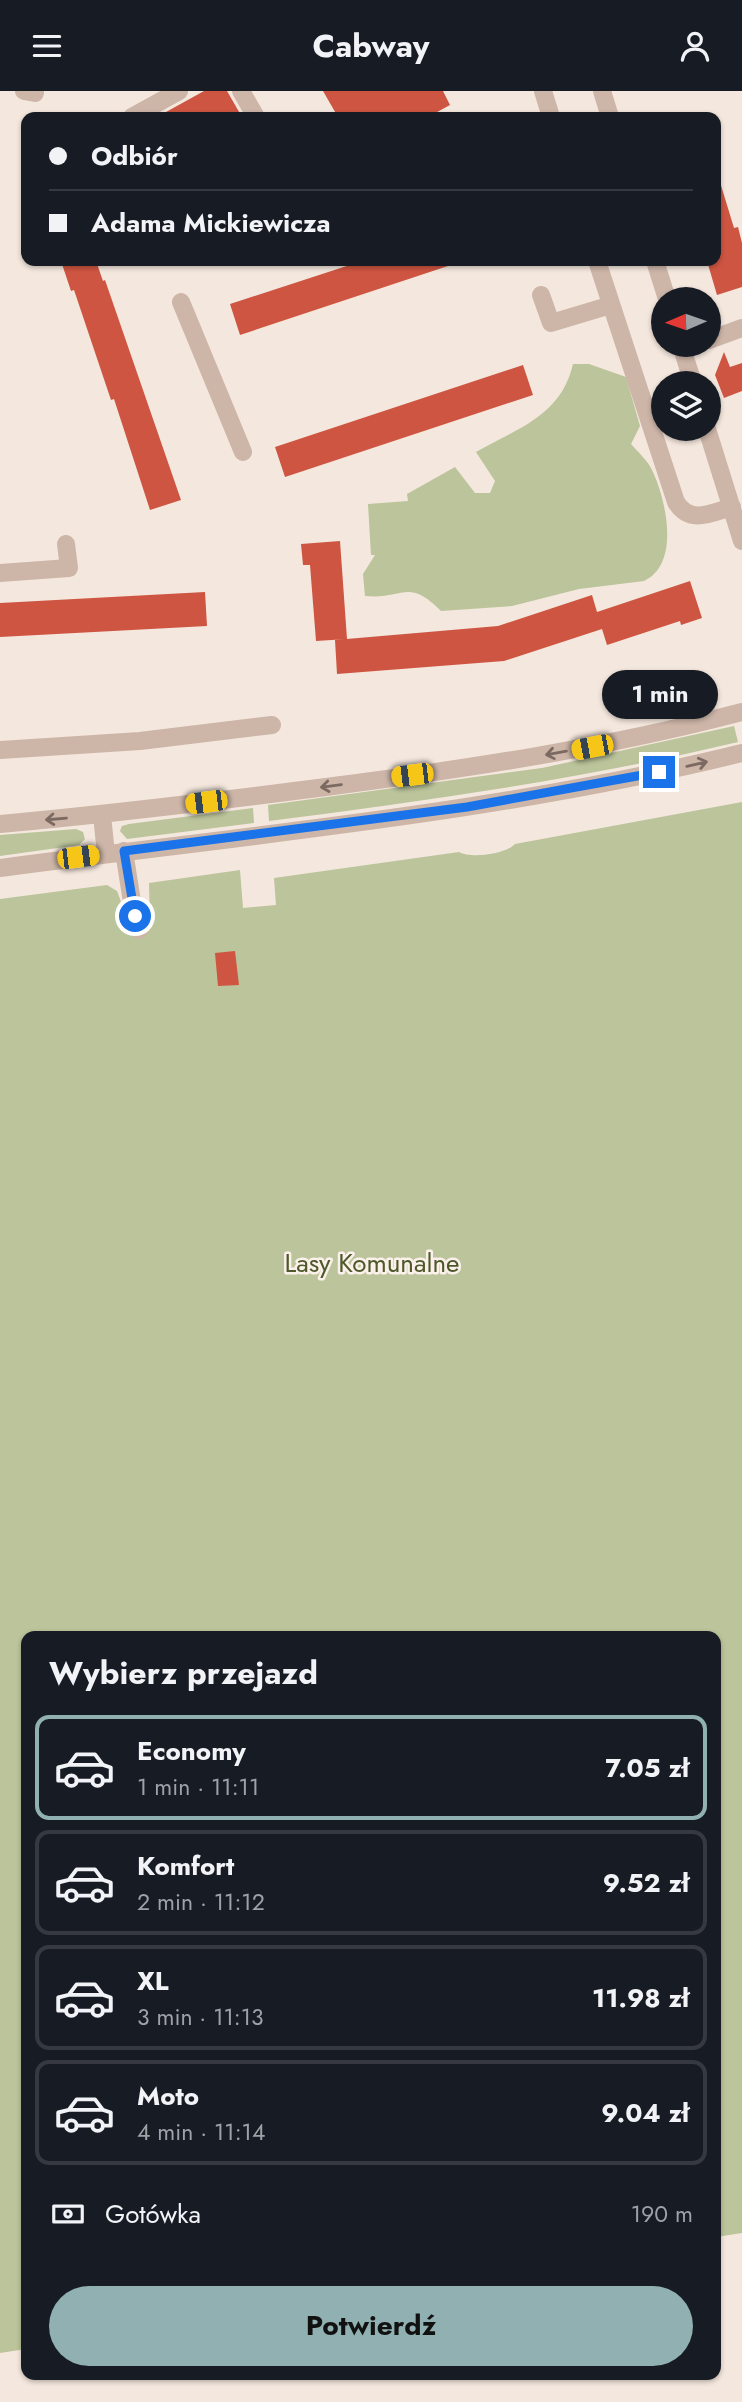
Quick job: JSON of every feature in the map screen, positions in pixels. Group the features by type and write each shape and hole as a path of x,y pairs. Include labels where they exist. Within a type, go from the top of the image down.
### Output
{"street":[{"path":"141,112 179,91"},
{"path":"241,91 253,112"},
{"path":"543,91 549,112"},
{"path":"602,91 608,112"},
{"path":"599,266 676,502 683,512 695,516 736,515"},
{"path":"657,266 663,287"},
{"path":"541,296 551,323 611,305"},
{"path":"181,302 243,451"},
{"path":"721,336 742,328"},
{"path":"711,441 742,541"},
{"path":"0,573 69,568 66,544"},
{"path":"0,824 102,815 508,762 631,739 742,712"},
{"path":"0,750 140,741 272,725"},
{"path":"0,868 525,798 742,753"},
{"path":"102,815 106,854"},
{"path":"124,851 139,929"}],"green space":[{"path":"573,364 589,364 626,377 640,426 631,444 652,470 665,513 666,546 663,561 656,573 644,581 579,589 512,606 441,611 430,601 412,592 365,596 363,574 375,555 371,555 368,504 408,501 407,494 455,467 475,493 490,493 495,481 476,452 536,419 559,396"},
{"path":"734,726 738,742 622,767 446,797 269,821 268,805 542,768"},
{"name":"Lasy Komunalne","path":"742,802 742,2233 721,2236 721,1631 21,1631 21,2350 0,2353 0,899 107,885 117,891 130,926 150,922 149,883 240,870 243,908 276,905 274,878 459,852 488,854 511,848 515,844"},
{"path":"253,808 254,823 127,839 120,831 122,826 129,824"},
{"path":"76,829 83,832 85,839 79,845 0,856 0,835"}],"building":[{"path":"204,91 227,91 239,112 166,112"},
{"path":"323,91 443,91 450,105 437,112 335,112"},
{"path":"721,185 734,228 738,227 742,243 742,287 721,294 721,287 715,287 708,266 721,266"},
{"path":"63,266 98,266 103,281 105,280 181,500 150,510 114,399 111,400 74,290 71,291"},
{"path":"347,266 448,266 240,335 230,304"},
{"path":"724,352 730,367 742,363 742,391 724,398 721,390 721,371 717,371"},
{"path":"523,365 533,395 285,477 275,447"},
{"path":"340,541 347,639 316,641 310,565 303,565 301,544"},
{"path":"690,581 702,618 681,625 680,621 607,645 602,629 504,661 337,674 335,640 498,626 592,595 597,612"},
{"path":"205,592 207,626 0,637 0,603"},
{"path":"235,951 239,985 218,986 215,953"}],"route":[{"path":"135,916 124,851 467,807 659,772"}]}
